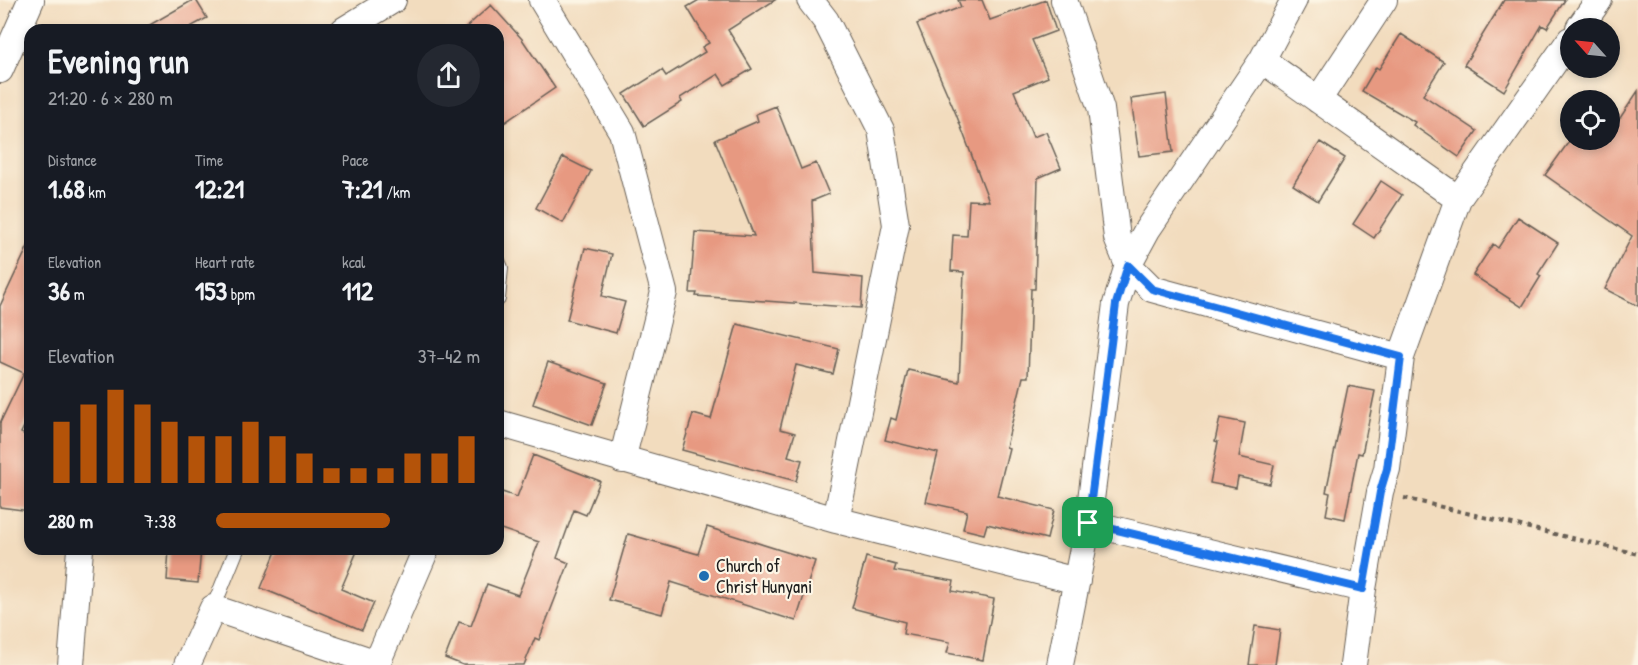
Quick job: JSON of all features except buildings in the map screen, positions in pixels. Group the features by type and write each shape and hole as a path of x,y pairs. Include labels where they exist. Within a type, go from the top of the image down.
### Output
{"street":[{"path":"0,70 31,0"},
{"path":"354,24 393,0"},
{"path":"542,0 621,132 664,292 622,460"},
{"path":"810,0 826,21 881,130 896,225 836,520"},
{"path":"1064,0 1101,109 1117,238 1128,265 1152,289 1401,357"},
{"path":"1060,665 1088,523 1116,304 1128,265 1147,230 1262,60 1294,0"},
{"path":"1318,100 1384,0"},
{"path":"1586,18 1599,0"},
{"path":"1353,665 1363,589 1380,492 1387,469 1401,357 1458,199 1560,54"},
{"path":"1262,60 1458,199"},
{"path":"504,425 836,520 1077,580"},
{"path":"1088,523 1363,589"},
{"path":"71,665 80,555"},
{"path":"187,665 213,608 377,663 423,555"}],"lane":[{"path":"213,608 235,555"}],"path":[{"path":"1380,492 1638,554"}],"place":[{"name":"Church of Christ Hunyani","path":"704,576"}],"route":[{"path":"1128,265 1152,289 1401,357 1387,469 1380,492 1363,589 1088,523 1116,304 1128,265"}]}
